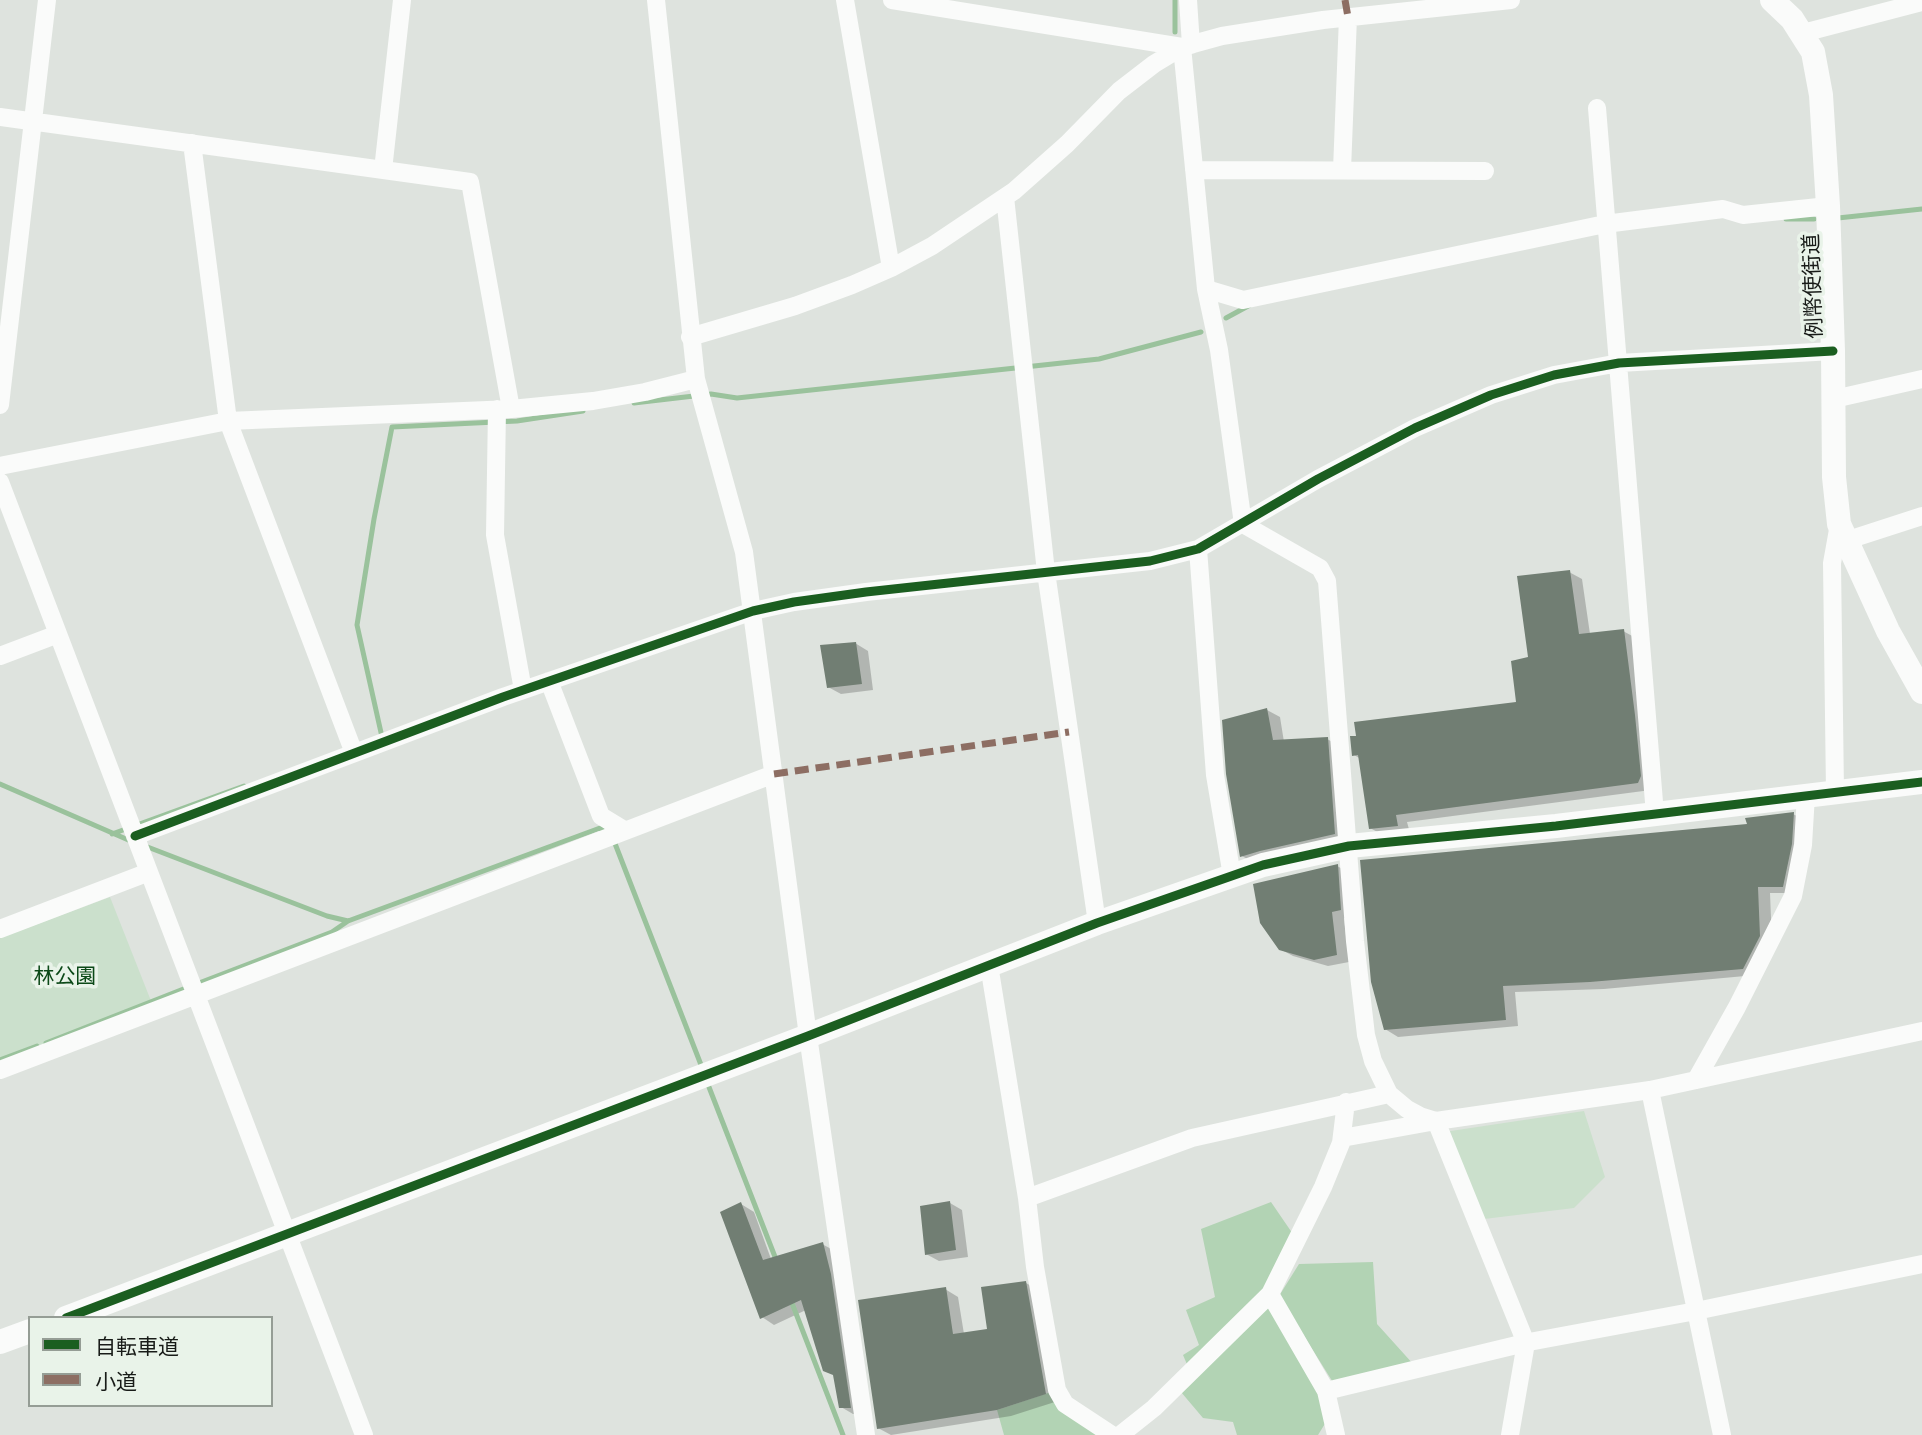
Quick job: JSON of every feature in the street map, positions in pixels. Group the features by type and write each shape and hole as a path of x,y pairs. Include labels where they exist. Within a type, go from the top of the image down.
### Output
{"street":[{"path":"0,405 1,370 47,0"},
{"path":"383,170 402,0"},
{"path":"656,0 696,379 744,552 754,611 808,1036 866,1435"},
{"path":"845,0 891,268"},
{"path":"892,0 1187,46"},
{"path":"1188,0 1187,46 1194,170 1206,289 1219,350 1243,524"},
{"path":"690,337 795,306 891,268 973,221 1049,161 1118,91 1154,64 1187,46 1222,36 1348,17 1511,0"},
{"name":"例幣使街道","path":"1772,0 1796,18 1813,52 1821,95 1833,351 1834,477 1842,533 1888,631 1922,692"},
{"path":"1796,18 1922,2"},
{"path":"1342,170 1348,17"},
{"path":"1597,108 1654,814"},
{"path":"0,117 470,183 504,409 495,535 523,690"},
{"path":"192,143 228,421 354,753"},
{"path":"1194,170 1485,171"},
{"path":"1005,197 1046,572 1097,923"},
{"path":"1206,289 1243,300 1605,224 1723,209 1743,215 1828,206"},
{"path":"135,836 523,690 754,611 806,600 1150,561 1198,549 1318,479 1390,441 1491,395 1554,375 1619,363 1833,351"},
{"path":"0,466 228,421 504,409 593,401 696,379"},
{"path":"1834,399 1922,379"},
{"path":"0,482 363,1435"},
{"path":"1835,792 1832,563 1842,533 1922,516"},
{"path":"1243,524 1320,568 1327,581 1357,966 1366,1035 1373,1061 1389,1094 1413,1113 1436,1121 1526,1343 1510,1435"},
{"path":"1198,549 1215,775 1233,876"},
{"path":"0,656 58,634"},
{"path":"549,681 601,816 624,830"},
{"path":"0,1070 774,774"},
{"path":"70,1316 705,1076 1097,923 1264,865 1349,846 1922,782"},
{"path":"1696,1080 1737,1007 1793,896 1803,845 1806,795"},
{"path":"0,929 149,872"},
{"path":"989,965 1027,1198 1035,1267 1057,1390 1065,1404 1112,1435"},
{"path":"1342,1138 1436,1121 1650,1090 1922,1031"},
{"path":"1650,1090 1722,1435"},
{"path":"1027,1198 1192,1138 1389,1094"},
{"path":"1120,1435 1154,1408 1270,1294 1323,1187 1342,1138 1346,1102"},
{"path":"1326,1391 1526,1343 1922,1264"},
{"path":"1270,1294 1326,1391 1336,1435"},
{"path":"0,1342 28,1332"}],"green space":[{"name":"林公園","path":"110,897 153,1006 0,1065 0,938"},
{"path":"1584,1111 1605,1177 1574,1208 1476,1220 1444,1132"},
{"path":"1271,1202 1297,1240 1270,1295 1331,1414 1318,1435 1237,1435 1233,1422 1203,1418 1181,1392 1189,1369 1183,1355 1199,1345 1186,1310 1215,1297 1201,1229"},
{"path":"1373,1262 1377,1324 1414,1365 1334,1384 1279,1296 1299,1264"},
{"path":"1057,1390 1100,1435 1004,1435 997,1410"}],"building":[{"path":"1570,570 1579,634 1624,629 1641,776 1638,783 1396,815 1398,826 1369,829 1358,755 1352,756 1350,736 1356,736 1354,722 1516,702 1511,661 1528,657 1517,576"},
{"path":"856,642 862,684 827,688 820,645"},
{"path":"1267,708 1273,740 1328,737 1335,834 1240,857 1226,774 1222,720"},
{"path":"1794,812 1792,844 1783,887 1758,887 1760,936 1743,969 1590,982 1503,986 1506,1020 1384,1030 1371,982 1360,860 1747,824 1745,818"},
{"path":"1338,864 1341,910 1332,912 1337,955 1314,960 1279,950 1260,923 1253,884"},
{"path":"950,1201 956,1250 925,1255 920,1206"},
{"path":"741,1202 763,1260 823,1242 831,1274 851,1408 839,1408 833,1375 823,1371 801,1300 760,1319 720,1212"},
{"path":"1026,1281 1046,1394 997,1410 877,1429 858,1300 946,1287 953,1334 987,1329 981,1287"}],"waterway":[{"path":"1175,0 1175,32"},
{"path":"1838,218 1922,209"},
{"path":"1786,219 1814,219"},
{"path":"1226,318 1250,305"},
{"path":"634,403 711,394 737,398 1099,359 1201,332"},
{"path":"382,737 357,625 392,427 517,421 583,411"},
{"path":"0,784 133,842"},
{"path":"112,834 244,786"},
{"path":"145,846 327,916 348,921 600,828 607,834"},
{"path":"614,841 703,1070"},
{"path":"199,983 332,932 348,921"},
{"path":"46,1043 186,988"},
{"path":"0,1060 37,1046"},
{"path":"707,1082 777,1262"},
{"path":"790,1298 843,1435"}],"marked path":[{"path":"1345,0 1348,17"},
{"path":"774,774 1069,732"}],"cycle path":[{"path":"135,836 503,697 753,611 866,592 1150,561 1198,549 1318,479 1415,428 1491,395 1554,375 1619,363 1833,351"},
{"path":"71,1316 808,1036 1097,923 1263,865 1349,846 1556,826 1922,782"}]}
